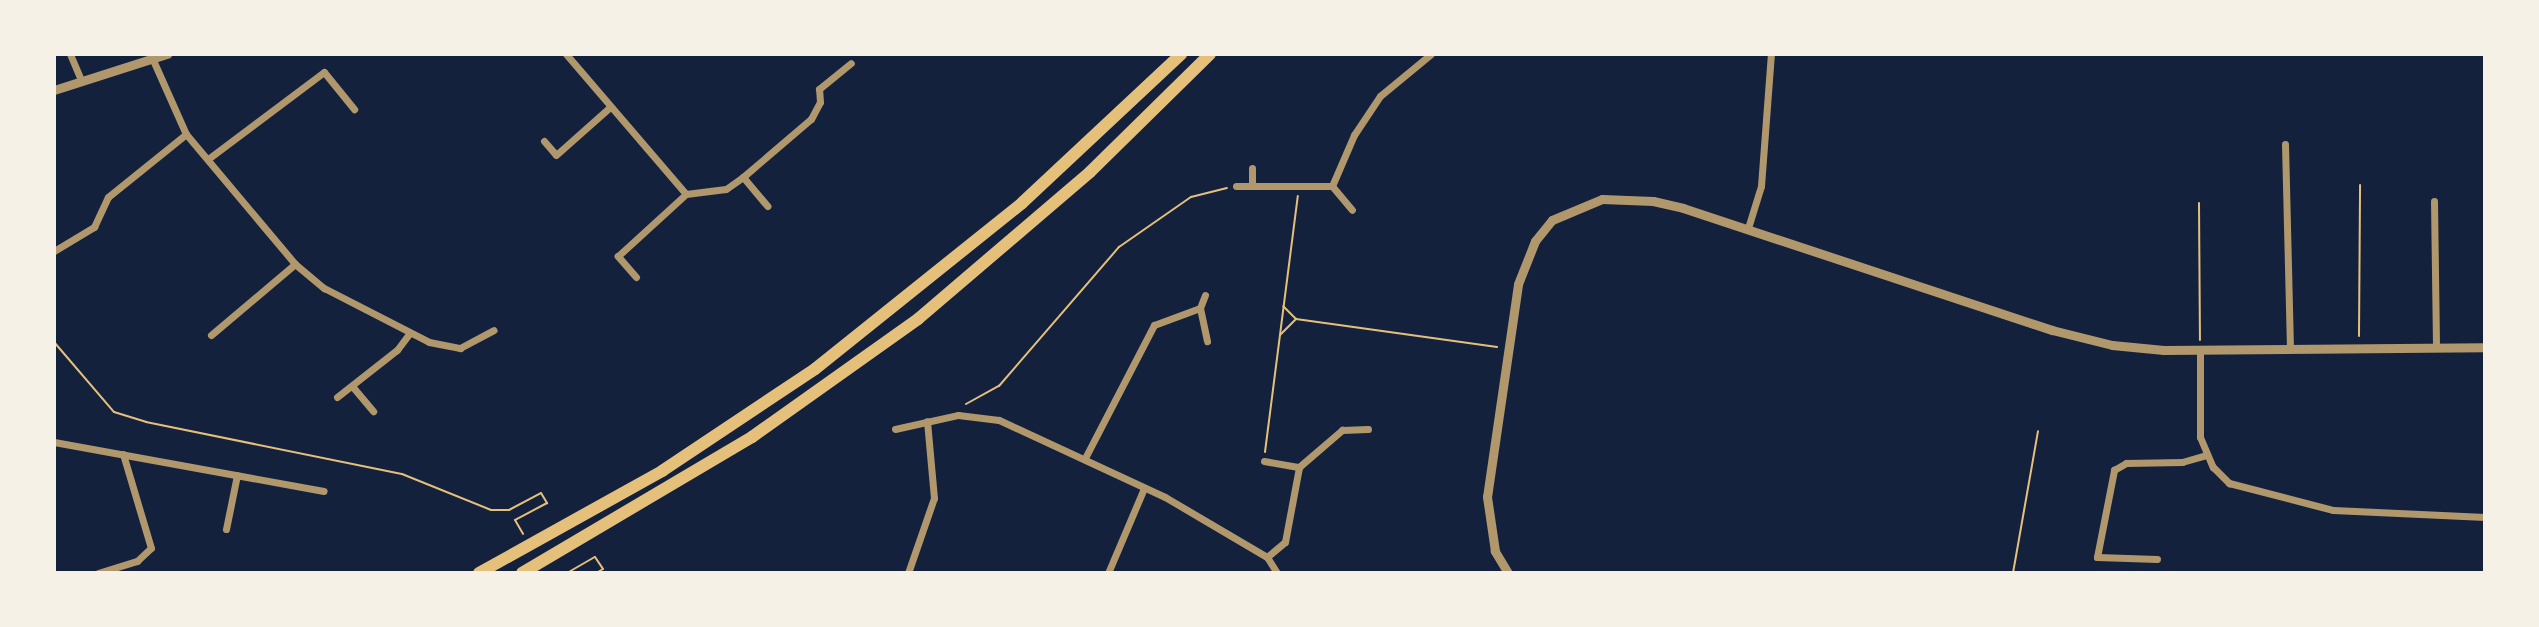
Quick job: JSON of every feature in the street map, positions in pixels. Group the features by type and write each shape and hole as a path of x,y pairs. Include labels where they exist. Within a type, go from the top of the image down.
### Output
{"highway":[{"path":"479,573 662,471 815,369 1022,203 1181,54"},
{"path":"522,573 752,437 918,319 1090,172 1210,54"}],"street":[{"path":"70,54 82,82"},
{"path":"54,90 167,54"},
{"path":"566,54 609,108 686,194"},
{"path":"1332,186 1354,135 1380,96 1431,54"},
{"path":"1748,228 1761,186 1771,54"},
{"path":"153,60 186,134 295,264 324,288 410,333 460,348 494,330"},
{"path":"636,277 618,256 686,194 726,189 743,177 811,119 820,102 819,89 851,63"},
{"path":"208,159 324,72 354,109"},
{"path":"544,141 556,155 609,108"},
{"path":"54,251 94,227 108,197 186,134"},
{"path":"2285,144 2290,347"},
{"path":"1252,168 1252,186"},
{"path":"743,177 767,206"},
{"path":"1236,186 1332,186"},
{"path":"1332,186 1352,210"},
{"path":"1508,573 1495,551 1487,497 1518,284 1535,241 1552,220 1576,207 1602,199 1653,201 1748,228 2069,335 2134,347 2485,347"},
{"path":"2434,201 2436,347"},
{"path":"211,335 295,264"},
{"path":"1205,295 1200,308 1207,341"},
{"path":"1085,458 1154,325 1200,308"},
{"path":"337,397 397,350 410,333"},
{"path":"2200,349 2200,437 2206,455 2229,483 2274,499 2333,510 2485,517"},
{"path":"352,386 373,411"},
{"path":"895,429 958,415 999,420 1144,488 1267,557 1277,573"},
{"path":"908,573 934,498 927,421"},
{"path":"1267,557 1285,542 1299,467 1342,430 1368,429"},
{"path":"54,442 324,491"},
{"path":"98,573 137,561 151,548 123,454"},
{"path":"2157,559 2097,557 2114,470 2126,463 2182,462 2206,455"},
{"path":"1264,461 1299,467"},
{"path":"226,529 237,475"},
{"path":"1108,573 1144,488"}],"path":[{"path":"2359,347 2360,185"},
{"path":"966,404 999,386 1119,247 1191,197 1236,186"},
{"path":"1264,461 1299,188"},
{"path":"2199,203 2200,349"},
{"path":"1283,306 1296,319 1507,348"},
{"path":"1279,336 1296,319"},
{"path":"54,342 114,412 402,474 491,510 509,510 541,493 547,503 515,520"},
{"path":"2013,573 2038,431"},
{"path":"567,573 595,557 603,569 596,573"}]}
